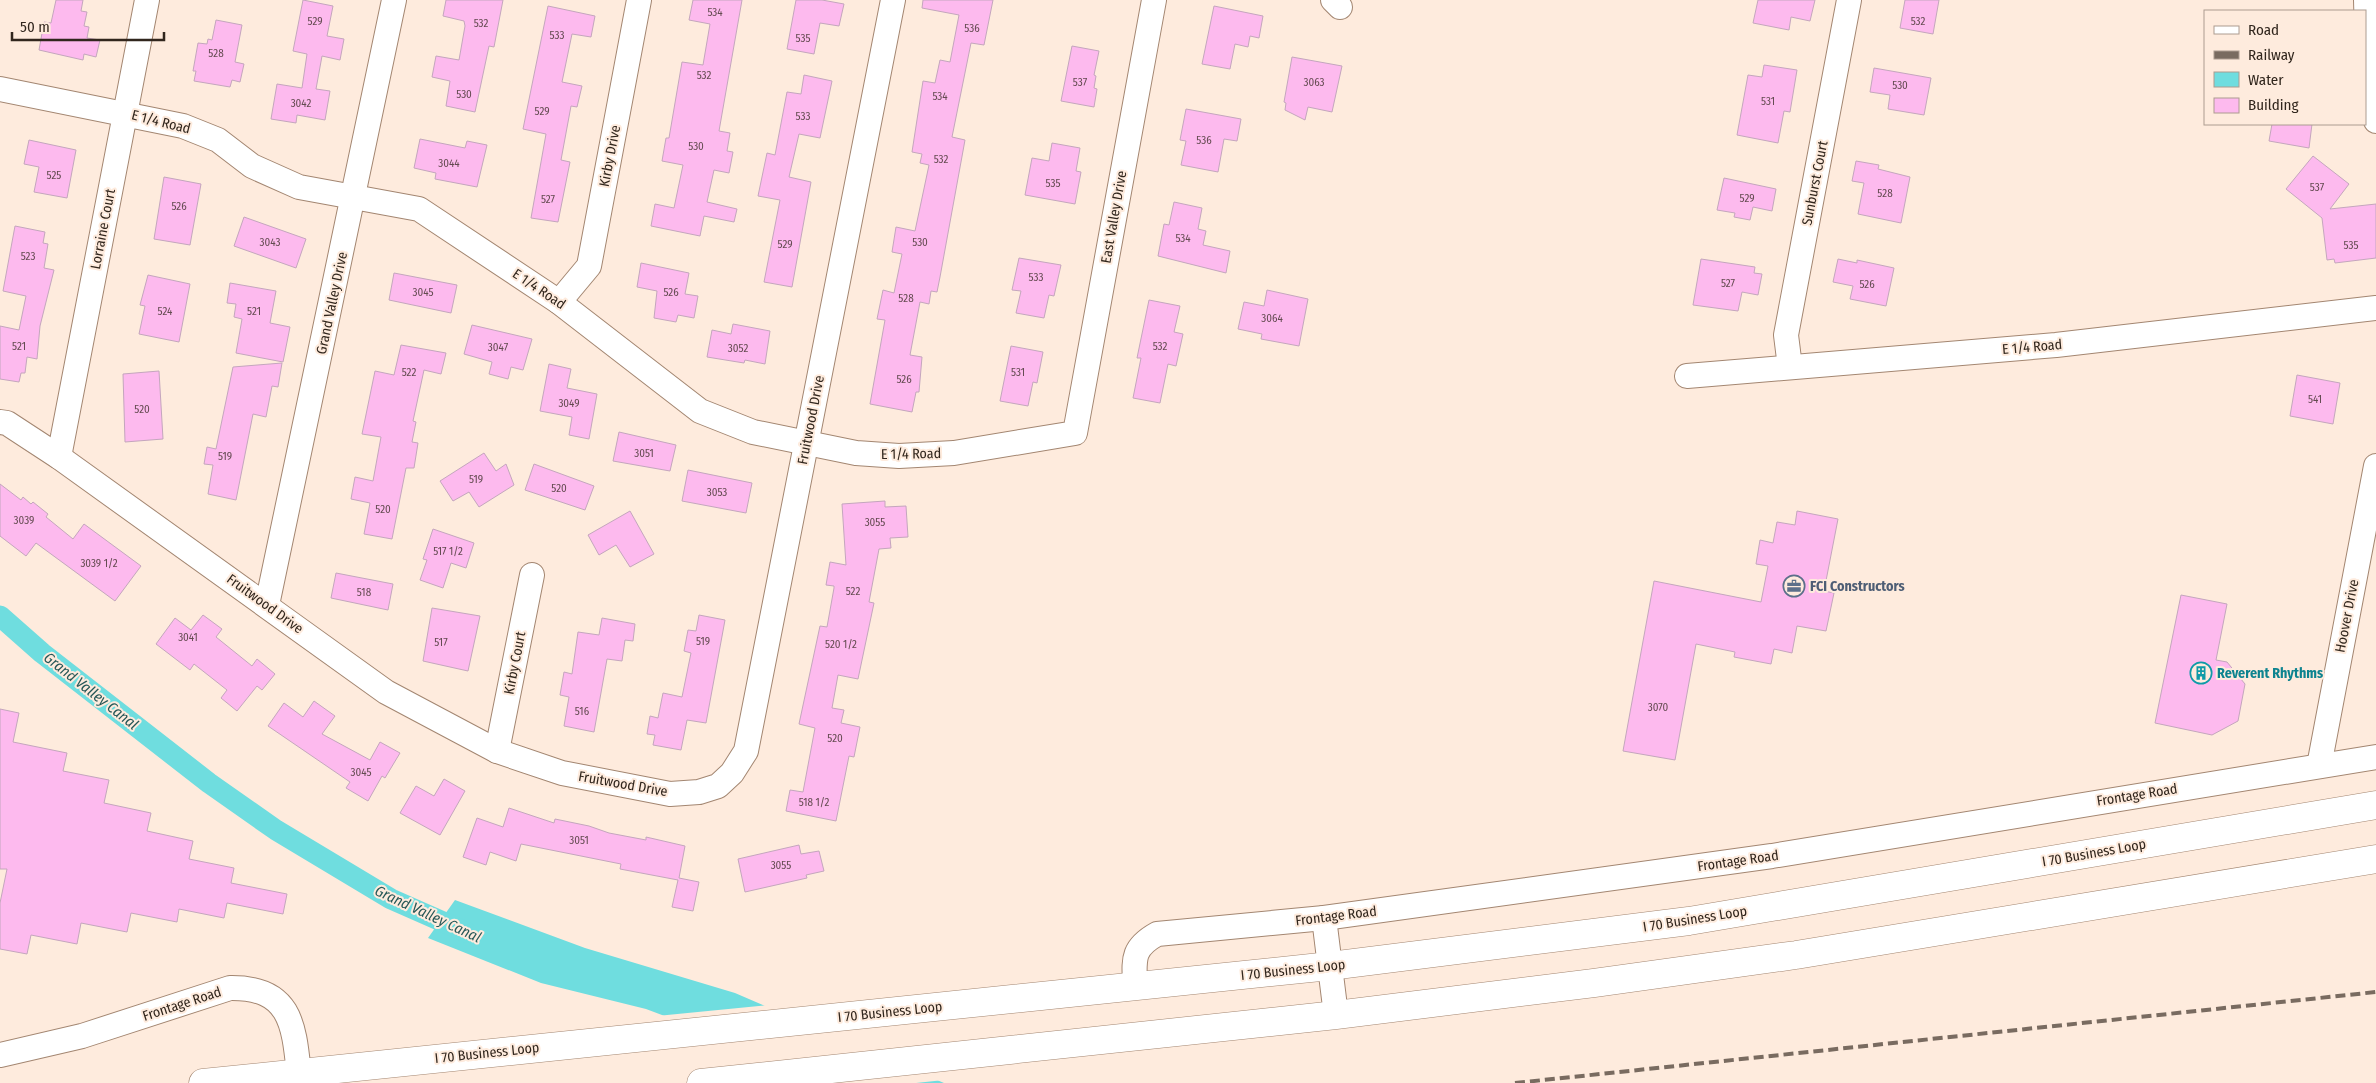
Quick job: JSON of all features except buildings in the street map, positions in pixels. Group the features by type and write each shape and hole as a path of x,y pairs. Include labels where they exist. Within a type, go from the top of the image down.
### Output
{"main road":[{"name":"I 70 Business Loop","path":"203,1083 300,1078 520,1049 684,1035 1135,985 1330,966 1690,921 2376,806"},
{"path":"700,1083 1336,1015 1796,955 2376,859"}],"street":[{"name":"Lorraine Court","path":"59,457 147,0"},
{"name":"Grand Valley Drive","path":"267,605 354,198 394,0"},
{"name":"Kirby Drive","path":"560,302 589,266 639,0"},
{"name":"Fruitwood Drive","path":"0,422 7,423 59,457 386,692 497,751 562,773 670,794 699,792 718,786 732,773 746,751 893,0"},
{"name":"East Valley Drive","path":"1074,434 1154,0"},
{"name":"Sunburst Court","path":"1790,367 1786,335 1849,0"},
{"path":"2366,0 2368,75 2376,121"},
{"name":"E 1/4 Road","path":"0,89 183,126 218,140 252,166 299,187 419,209 560,302 700,411 753,432 856,453 899,456 954,453 1074,434"},
{"name":"E 1/4 Road","path":"1687,376 2056,346 2376,308"},
{"name":"Hoover Drive","path":"2319,766 2376,466"},
{"name":"Kirby Court","path":"497,751 532,575"},
{"name":"Frontage Road","path":"1135,985 1134,962 1137,950 1144,942 1157,934 1324,918 1772,856 2376,757"},
{"path":"1324,918 1336,1015"},
{"name":"Frontage Road","path":"0,1055 82,1036 230,988 250,988 270,994 282,1005 290,1019 300,1078"}],"water":[{"path":"455,900 585,948 735,993 944,1083 843,1083 646,1009 541,983 428,938"}],"pier":[{"path":"769,1005 944,1080 916,1083 836,1083 657,1016"}],"waterway":[{"name":"Grand Valley Canal","path":"0,616 42,653 209,783 276,830 391,899 466,932"}],"railway":[{"path":"1515,1083 2376,992"}],"place":[{"name":"FCI Constructors","path":"1794,586"},
{"name":"Reverent Rhythms","path":"2201,673"}]}
